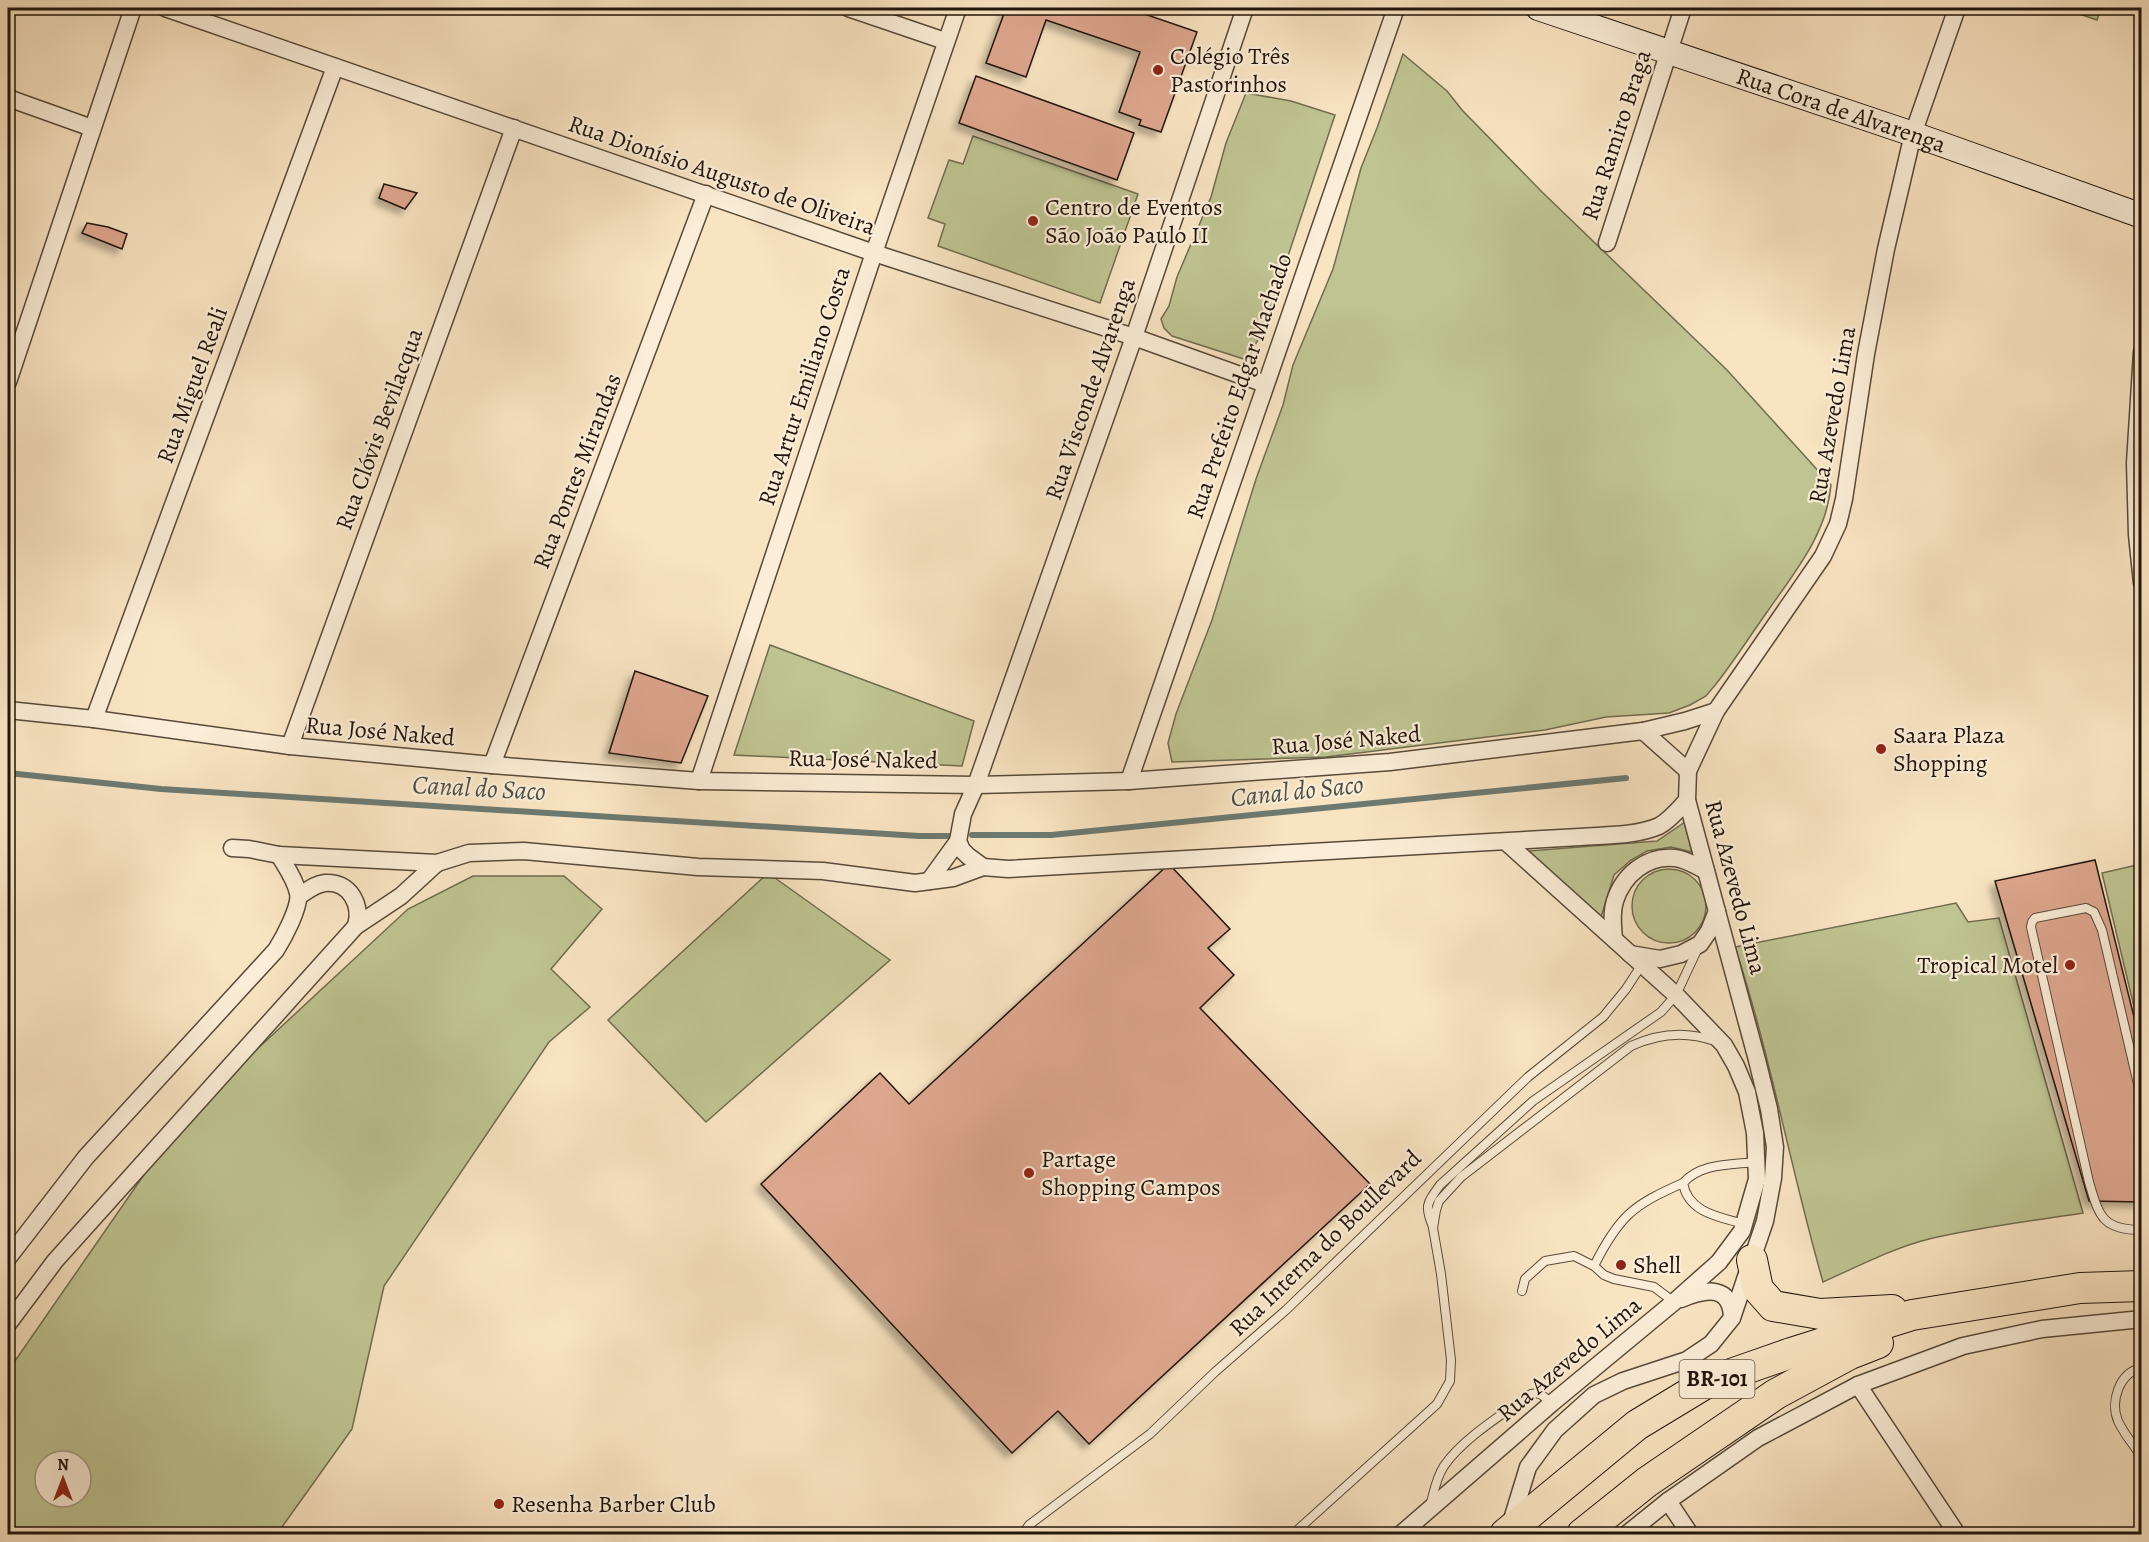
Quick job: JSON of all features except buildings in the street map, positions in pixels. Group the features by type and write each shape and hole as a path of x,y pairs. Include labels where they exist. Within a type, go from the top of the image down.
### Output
{"highway":[{"path":"1752,1260 1758,1289 1773,1306 1820,1314 1967,1307"},
{"name":"BR-101","path":"1507,1534 1637,1425 1708,1382 1912,1315 2080,1288 2142,1286"},
{"name":"BR-101","path":"1582,1534 1647,1482 1776,1394 1850,1354 1967,1307"}],"main road":[{"name":"Rua Cora de Alvarenga","path":"1538,8 1912,134 2142,216"}],"street":[{"path":"8,382 16,333 92,128 133,8"},
{"name":"Rua Dionísio Augusto de Oliveira","path":"165,8 874,253 1134,337 1265,384"},
{"path":"848,8 945,40"},
{"name":"Rua Artur Emiliano Costa","path":"699,781 945,40 958,8"},
{"name":"Rua Visconde Alvarenga","path":"958,841 963,814 976,785 1134,337 1245,8"},
{"name":"Rua Prefeito Edgar Machado","path":"1129,780 1396,8"},
{"name":"Rua Ramiro Braga","path":"1607,243 1683,8"},
{"name":"Rua Azevedo Lima","path":"1507,1534 1527,1467 1555,1430 1594,1395 1623,1381 1687,1360 1711,1344 1732,1318 1765,1221 1773,1178 1775,1148 1757,1060 1687,800 1688,771 1716,711 1823,556 1838,524 1881,272 1912,134 1957,8"},
{"name":"Rua Miguel Reali","path":"94,719 335,66"},
{"path":"8,98 92,128"},
{"name":"Rua Clóvis Bevilacqua","path":"290,746 514,128"},
{"name":"Rua Pontes Mirandas","path":"492,765 706,194"},
{"path":"2142,352 2135,463 2137,535 2142,583"},
{"name":"Rua José Naked","path":"8,710 94,719 290,746 492,765 699,781 976,785 1129,780 1390,762 1642,731 1685,722 1716,711"},
{"path":"1642,731 1688,771"},
{"path":"232,848 279,855 437,863 469,853 524,851 642,862 823,871 915,883 953,878 983,867 1008,869 1506,842 1630,833 1660,825 1677,812 1687,800"},
{"path":"958,841 962,850 983,867"},
{"path":"929,881 958,841"},
{"name":"Rua Azevedo Lima","path":"1401,1534 1719,1262 1742,1231 1756,1179 1755,1133 1747,1092 1724,1045 1676,995 1506,842"},
{"path":"8,1258 86,1157 276,951 288,930 299,896 290,873 279,855"},
{"path":"1614,939 1614,903 1621,885 1634,871 1647,862 1676,858 1706,871"},
{"path":"8,1324 55,1261 356,926 401,896 437,863"},
{"path":"299,896 325,883 345,888 358,905 359,916 356,926"},
{"path":"1635,960 1660,959 1681,954 1701,944 1717,911"},
{"path":"1674,1302 1693,1294 1710,1291 1724,1295 1732,1305 1732,1318"},
{"path":"1627,1534 1668,1501 1758,1438 1858,1384 1963,1346 2042,1329 2142,1318"},
{"path":"1858,1384 1958,1534"},
{"path":"1668,1501 1690,1534"}],"lane":[{"path":"2142,1101 2102,930 2094,912 2086,908 2035,918 2031,927 2089,1182 2098,1211 2110,1225 2124,1230 2142,1230"},
{"path":"1433,1228 1426,1211 1429,1200 1440,1185 1533,1101 1661,1012 1676,995 1701,944"},
{"name":"Rua Interna do Boullevard","path":"1023,1534 1029,1525 1150,1434 1215,1372 1287,1310 1528,1077 1604,1017 1626,989 1635,960"},
{"name":"Rua Interna do Boullevard","path":"1293,1534 1437,1404 1445,1392 1450,1380 1451,1360 1433,1228 1439,1201 1461,1178 1632,1046 1644,1040 1681,1034 1700,1036 1724,1045"},
{"path":"1594,1266 1605,1243 1620,1221 1647,1199 1683,1183 1692,1174 1712,1167 1756,1162"},
{"path":"1683,1183 1684,1192 1704,1213 1744,1224"},
{"path":"1522,1291 1525,1279 1545,1261 1574,1256 1614,1279 1654,1287 1674,1302"},
{"path":"2142,1368 2127,1374 2120,1384 2115,1406 2118,1421 2142,1457"},
{"path":"1429,1511 1438,1478 1456,1451 1531,1394 1539,1393 1552,1403"}],"green space":[{"path":"2062,8 2101,8 2097,20"},
{"path":"1403,54 1447,91 1462,110 1542,192 1727,370 1831,485 1823,520 1798,568 1716,684 1706,696 1669,713 1606,717 1545,730 1326,757 1172,762 1168,743 1176,714 1212,620 1256,479 1283,405 1293,365 1333,269 1361,168"},
{"path":"1246,93 1291,101 1335,115 1270,310 1262,332 1247,360 1172,336 1164,328 1161,319 1169,306 1177,277 1211,197 1226,143"},
{"name":"Centro de Eventos São João Paulo II","path":"973,136 1138,194 1100,303 938,246 945,224 928,218 949,160 963,164"},
{"path":"770,645 974,721 962,766 734,755"},
{"path":"1685,822 1692,852 1671,847 1647,851 1631,860 1614,875 1601,917 1528,851 1657,841"},
{"path":"2142,864 2141,1036 2102,873"},
{"path":"1662,869 1676,869 1690,875 1700,885 1706,899 1704,920 1690,937 1676,943 1662,943 1648,937 1638,927 1632,913 1632,899 1638,885 1648,875"},
{"path":"768,873 890,960 706,1122 608,1020"},
{"path":"473,876 564,876 602,909 551,969 590,1007 549,1042 384,1286 352,1429 277,1534 8,1534 8,1371 184,1117 408,909"},
{"path":"1956,903 1968,922 1999,918 2083,1213 1929,1239 1889,1253 1823,1282 1748,988 1735,947"}],"waterway":[{"name":"Canal do Saco","path":"8,773 161,789 949,836"},
{"name":"Canal do Saco","path":"972,835 1051,835 1626,778"}],"place":[{"name":"Colégio Três Pastorinhos","path":"1158,70"},
{"name":"Centro de Eventos São João Paulo II","path":"1033,221"},
{"name":"Saara Plaza Shopping","path":"1881,749"},
{"name":"Tropical Motel","path":"2070,965"},
{"name":"Partage Shopping Campos","path":"1029,1173"},
{"name":"Shell","path":"1621,1265"},
{"name":"Resenha Barber Club","path":"499,1504"}]}
